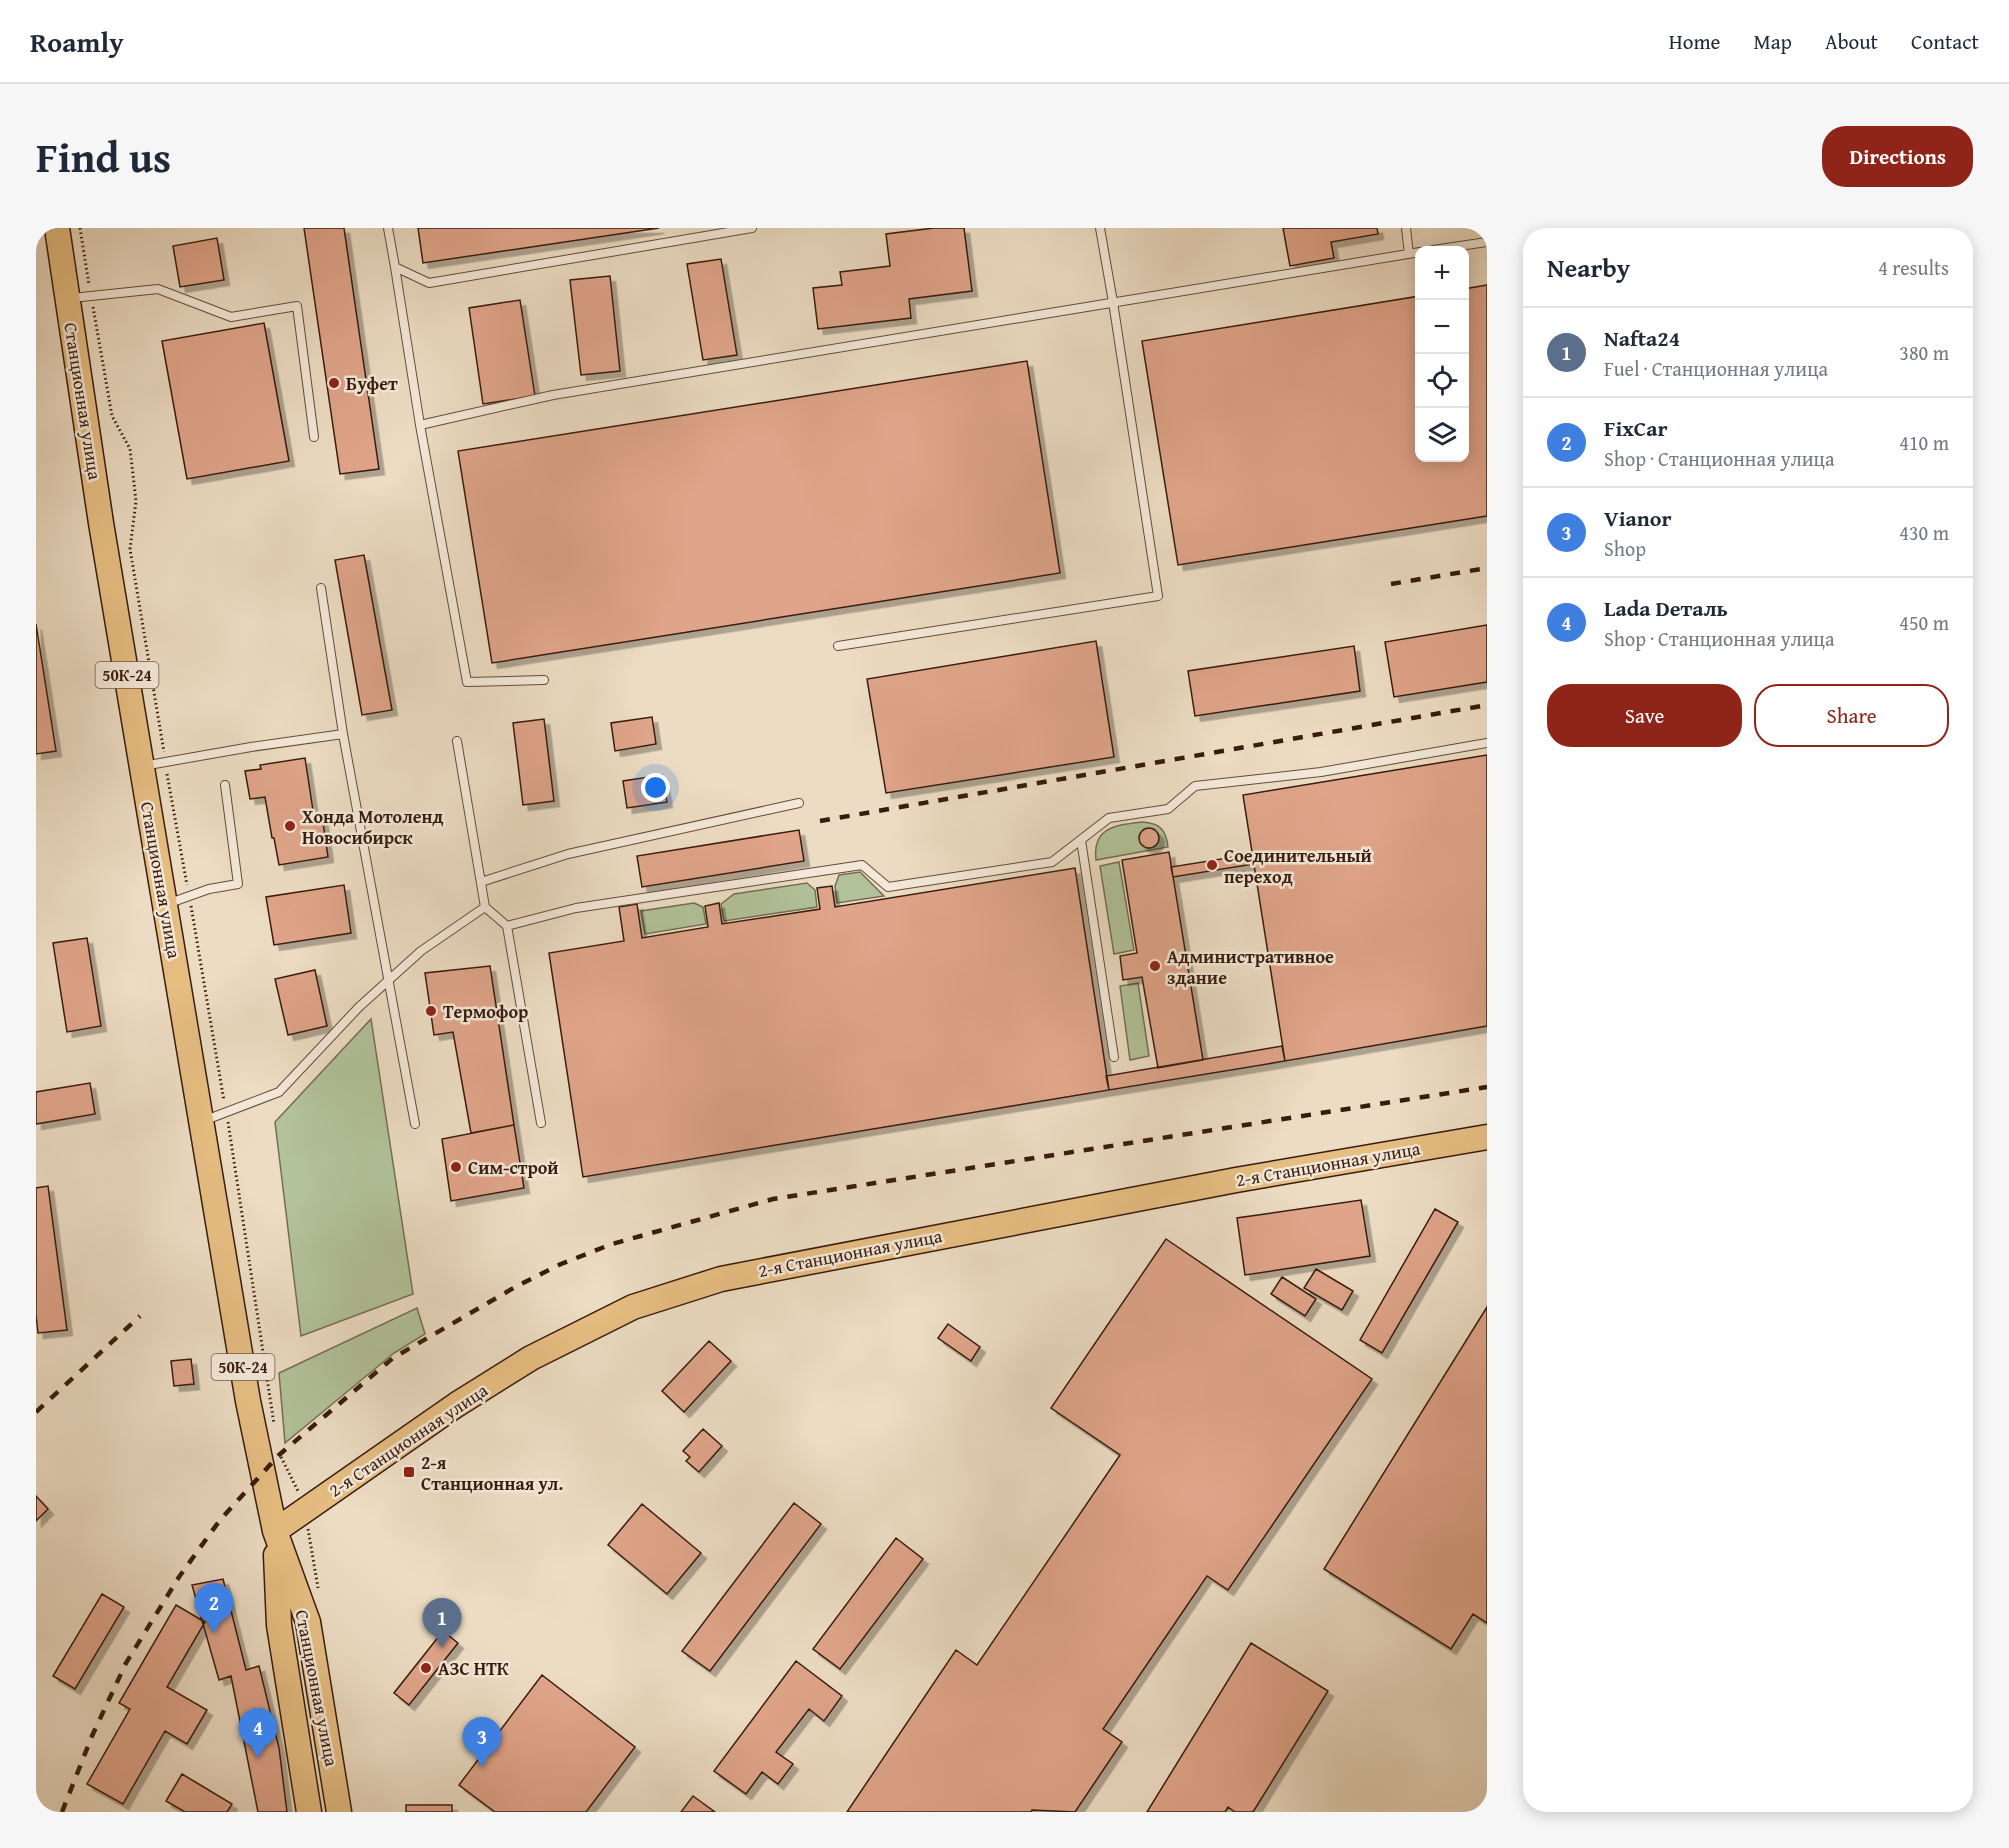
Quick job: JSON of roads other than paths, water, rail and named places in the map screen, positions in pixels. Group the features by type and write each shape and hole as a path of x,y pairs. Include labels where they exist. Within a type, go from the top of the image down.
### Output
{"main road":[{"name":"Станционная улица","path":"57,228 101,523 154,764 165,905 248,1401 275,1531 308,1622 339,1812"},
{"name":"2-я Станционная улица","path":"275,1531 456,1405 531,1358 633,1307 721,1279 1236,1180 1487,1137"},
{"name":"Станционная улица","path":"275,1531 279,1625 309,1812"}],"lane":[{"path":"388,228 420,425 467,682 544,680"},
{"path":"395,267 429,283 752,228"},
{"path":"838,646 1158,596 1100,228"},
{"path":"1406,228 1409,254"},
{"path":"1460,246 1487,242"},
{"path":"420,425 553,395 1415,253"},
{"path":"67,299 158,290 231,317 297,306 314,437"},
{"path":"321,588 343,734 415,1124"},
{"path":"154,764 343,734"},
{"path":"457,741 485,907 507,926 541,1123"},
{"path":"507,926 576,908 862,866 888,887 1052,862 1109,818 1168,809 1195,786 1321,772 1487,743"},
{"path":"165,905 209,889 238,884 225,785"},
{"path":"481,882 568,854 799,803"},
{"path":"1081,840 1114,1057"},
{"path":"202,1122 279,1092 359,1007 421,951 485,907"}],"railway":[{"path":"1391,584 1487,568"},
{"path":"820,821 1487,705"},
{"path":"62,1812 92,1736 126,1663 179,1577 220,1520 279,1455 393,1358 517,1286 561,1264 612,1244 773,1199 1487,1087"},
{"path":"36,1412 140,1316"}],"place":[{"name":"Буфет","path":"334,383"},
{"name":"Хонда Мотоленд Новосибирск","path":"290,826"},
{"name":"Соединительный переход","path":"1212,865"},
{"name":"Административное здание","path":"1155,966"},
{"name":"Термофор","path":"431,1011"},
{"name":"Сим-строй","path":"456,1167"},
{"name":"2-я Станционная ул.","path":"409,1472"},
{"name":"FixCar","path":"214,1633"},
{"name":"Nafta24","path":"442,1648"},
{"name":"АЗС НТК","path":"426,1668"},
{"name":"Lada Dеталь","path":"258,1758"},
{"name":"Vianor","path":"482,1767"}]}
